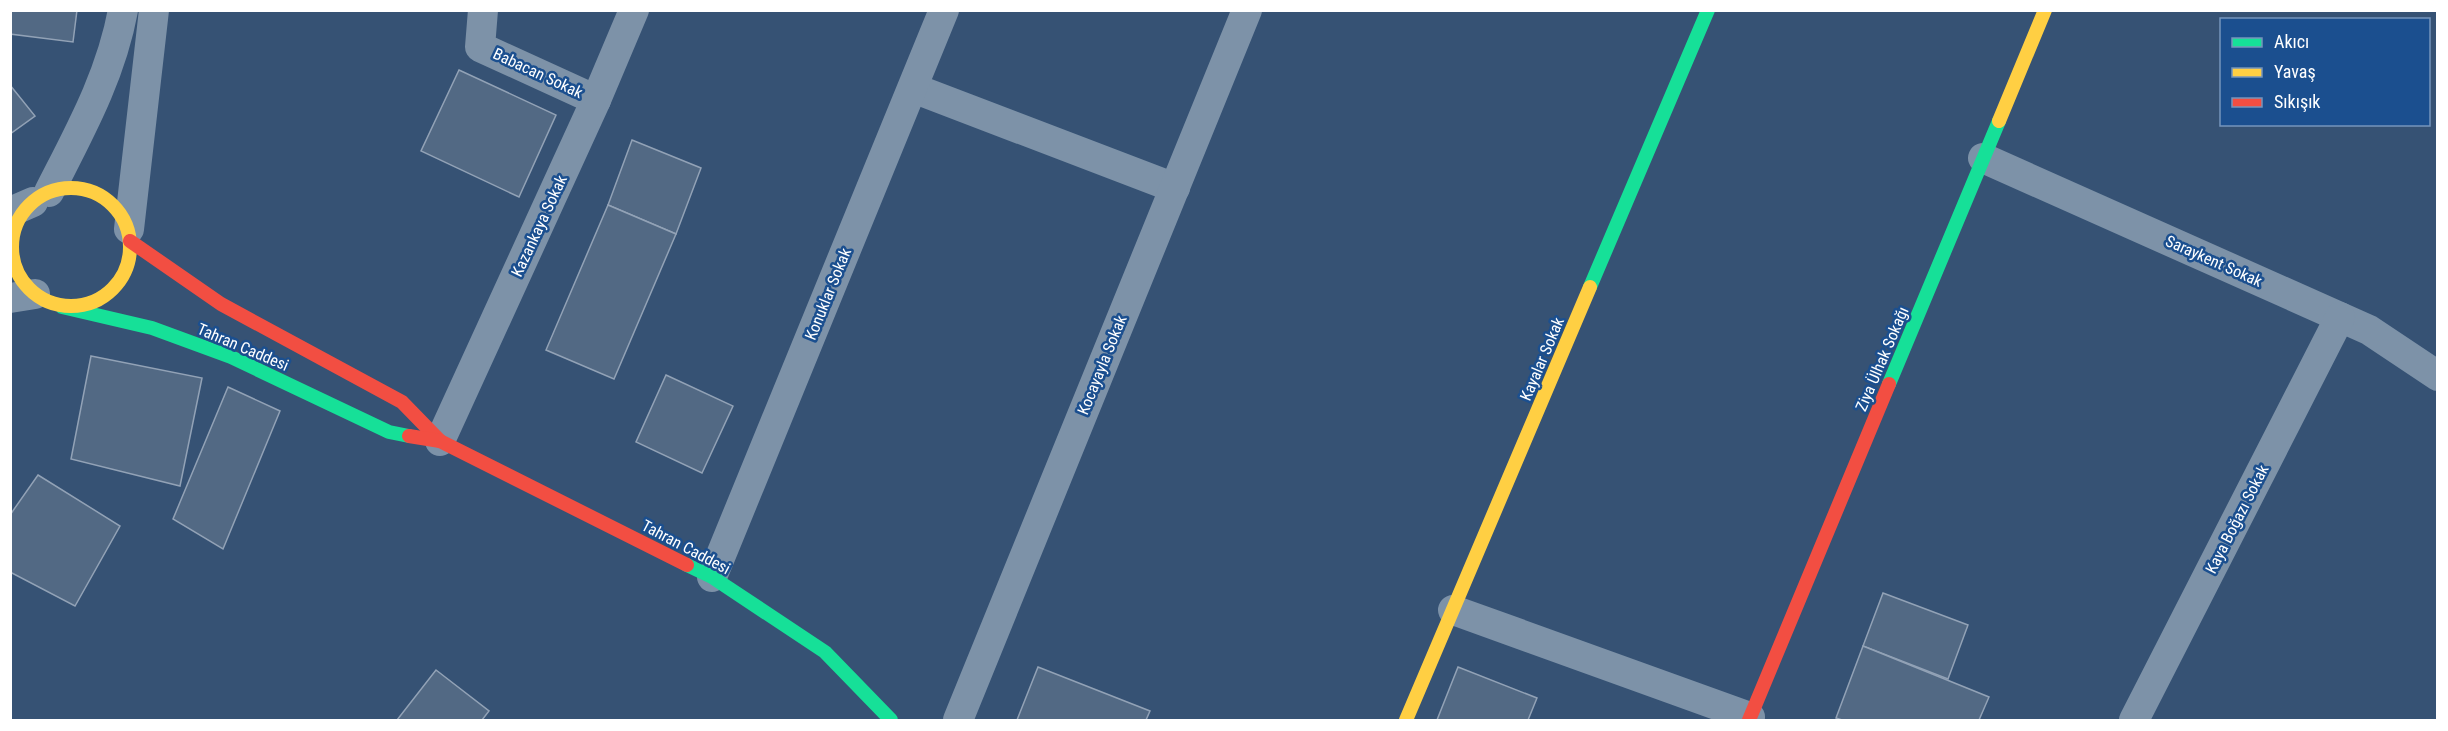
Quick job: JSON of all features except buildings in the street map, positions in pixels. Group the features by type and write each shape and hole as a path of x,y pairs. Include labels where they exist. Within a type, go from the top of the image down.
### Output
{"street":[{"path":"123,10 119,34 94,105 21,216 13,235 12,254 23,296 63,307 82,307 101,299 117,286 127,269 154,10"},
{"name":"Babacan Sokak","path":"483,10 480,47 596,100"},
{"name":"Kazankaya Sokak","path":"440,441 596,100 634,10"},
{"name":"Konuklar Sokak","path":"712,577 944,10"},
{"name":"Kocayayla Sokak","path":"958,720 1247,10"},
{"name":"Kayalar Sokak","path":"1406,720 1708,10"},
{"name":"Ziya Ülhak Sokağı","path":"1750,719 2045,10"},
{"path":"913,88 1174,188"},
{"name":"Saraykent Sokak","path":"1983,158 2369,330 2438,376"},
{"path":"31,202 68,188 97,194 120,212 129,235"},
{"name":"Tahran Caddesi","path":"129,235 167,269 221,304 402,402 440,441"},
{"name":"Tahran Caddesi","path":"63,307 152,328 231,357 389,432 440,441 712,577 825,652 891,720"},
{"name":"Kaya Boğazı Sokak","path":"2134,720 2340,317"},
{"path":"1453,610 1750,719"}],"traffic: fast":[{"path":"1590,287 1708,10"},
{"path":"1889,384 1999,121"},
{"path":"62,307 152,328 231,357 389,432 409,436"},
{"path":"687,565 712,577 825,652 891,720"}],"traffic: slow":[{"path":"1999,121 2045,10"},
{"path":"71,188 94,192 113,205 126,224 130,247 126,270 113,289 94,302 71,306 48,302 29,289 16,270 12,247 16,224 29,205 48,192 71,188"},
{"path":"1406,720 1590,287"}],"traffic: jam":[{"path":"130,241 221,304 402,402 440,441"},
{"path":"1749,720 1889,384"},
{"path":"409,436 440,441 687,565"}]}
